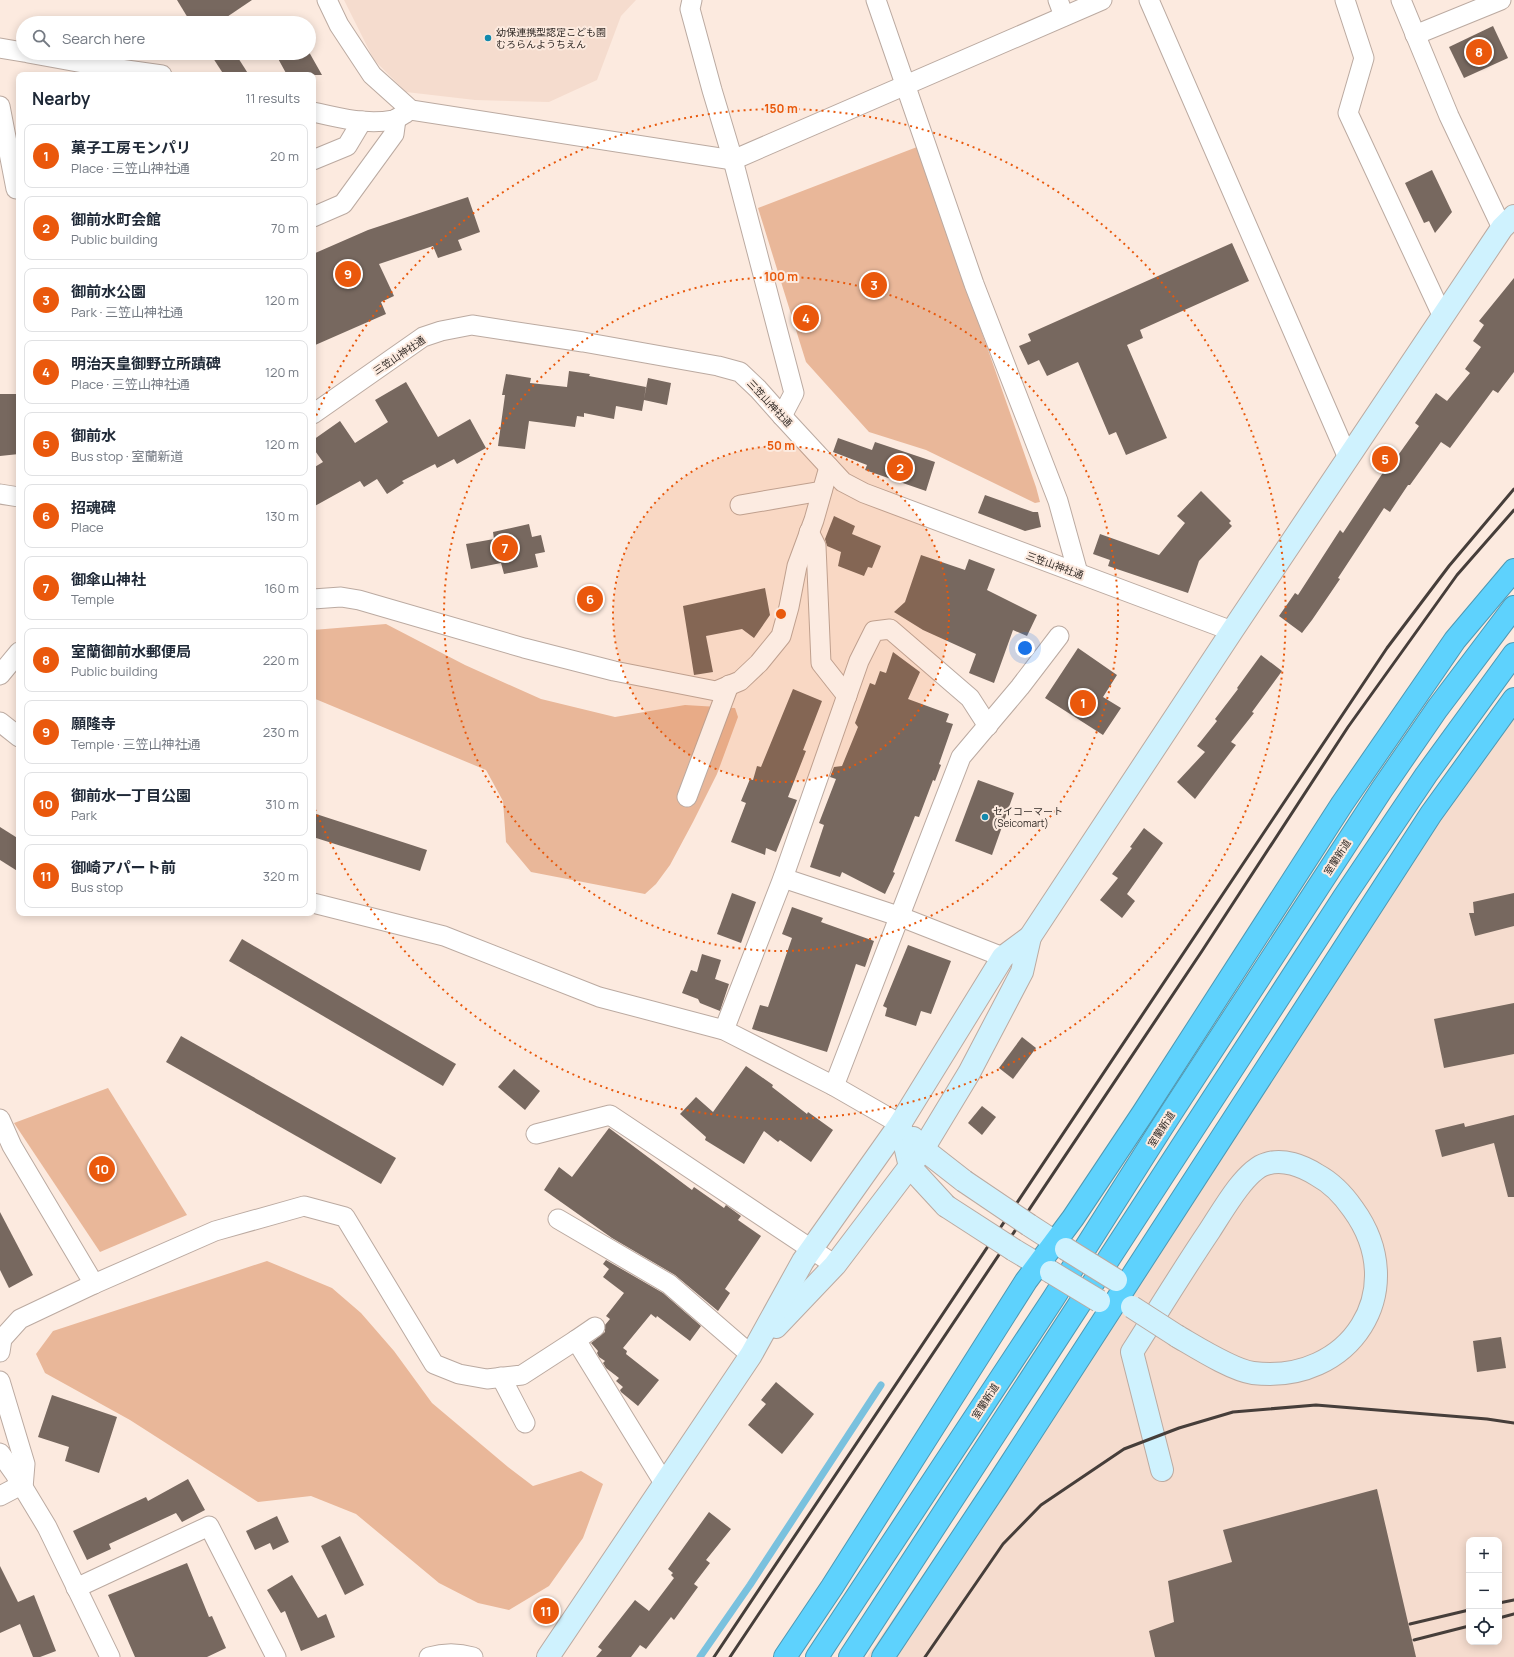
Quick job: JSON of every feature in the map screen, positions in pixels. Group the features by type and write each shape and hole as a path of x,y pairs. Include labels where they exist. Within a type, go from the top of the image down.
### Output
{"highway":[{"path":"785,1657 1060,1245 1072,1218 1143,1113 1342,804 1455,640 1514,570"},
{"name":"室蘭新道","path":"817,1657 946,1459 1053,1299 1166,1121 1382,788 1437,709 1514,608"},
{"path":"850,1657 1344,897 1426,775 1514,654"},
{"path":"883,1657 997,1485 1117,1296 1431,814 1514,699"}],"street":[{"path":"327,0 339,24 372,75 403,114"},
{"path":"692,0 690,9 733,160 794,393 782,416"},
{"path":"876,0 974,284 1058,501 1078,573"},
{"path":"316,113 347,120 369,122 403,114 733,160 906,85 1061,8 1102,0"},
{"path":"1149,0 1348,458"},
{"path":"1345,0 1364,58 1348,113 1442,317"},
{"path":"548,1657 751,1355 803,1261 900,1124 1003,957 1030,937 1232,631 1442,317 1508,222 1449,116 1401,0"},
{"path":"1415,35 1501,0"},
{"path":"0,48 16,51"},
{"path":"66,60 141,72"},
{"path":"0,106 16,189"},
{"path":"316,217 343,204 394,134 403,114"},
{"path":"316,159 347,146 362,121"},
{"name":"三笠山神社通","path":"316,412 423,337 441,331 472,326 583,342 730,369 740,372 754,384 843,482 864,493 1232,631"},
{"path":"316,599 341,597 377,604 434,623 524,648 614,671 716,691 740,681 759,663 780,636 789,607 797,566 829,467"},
{"path":"740,505 822,491"},
{"path":"0,494 16,497"},
{"path":"809,532 816,546 821,663 847,696"},
{"path":"724,1030 783,878 859,660 874,631 890,629 970,698 988,726"},
{"path":"834,1086 962,757 1020,687 1058,636"},
{"path":"0,675 16,656"},
{"path":"686,796 729,685"},
{"path":"0,722 16,735"},
{"path":"783,878 900,917 1003,957"},
{"path":"316,904 444,936 599,997 724,1030 834,1086 900,1124 923,1149 964,1181 1060,1245 1117,1296 1178,1336 1227,1363 1252,1372 1276,1374 1300,1371 1323,1362 1344,1348 1362,1327 1372,1302 1376,1275 1372,1246 1361,1220 1346,1199 1326,1179 1305,1168 1283,1162 1266,1164 1252,1172 1238,1188 1192,1256 1132,1352 1162,1470"},
{"path":"751,1355 835,1265 923,1149 969,1073 1022,972 1030,937"},
{"path":"536,1134 610,1114 835,1265"},
{"path":"0,1119 12,1146 94,1284"},
{"path":"900,1124 910,1167 946,1206 1044,1269 1117,1296"},
{"path":"0,1352 2,1339 20,1319 94,1284 215,1231 304,1206 345,1217 434,1364 459,1374 487,1379 522,1375 595,1326"},
{"path":"558,1219 669,1284 751,1355"},
{"path":"576,1340 664,1483"},
{"path":"501,1377 525,1423"},
{"path":"0,1381 25,1464 22,1486"},
{"path":"0,1453 47,1527 110,1657"},
{"path":"0,1496 22,1486"},
{"path":"76,1588 209,1526 276,1657"},
{"path":"429,1657 440,1654 455,1654 473,1657"}],"shaded area":[{"name":"幼保連携型認定こども園 むろらんようちえん","path":"344,0 636,0 621,16 597,80 549,102 475,100 406,92 374,60"},
{"path":"917,147 1040,502 1035,503 926,450 869,432 806,362 758,208"},
{"path":"386,624 465,665 541,699 615,717 685,705 735,708 738,717 717,774 693,822 670,865 656,884 645,894 531,872 506,842 503,801 486,770 316,699 316,630"},
{"path":"1514,704 1514,1657 867,1657"},
{"path":"108,1088 187,1215 100,1252 14,1123"},
{"path":"267,1261 332,1288 361,1313 394,1351 432,1403 533,1486 581,1471 603,1484 583,1538 549,1586 509,1610 478,1603 439,1583 356,1514 311,1496 258,1502 130,1420 45,1373 36,1354 53,1331"}],"building":[{"path":"177,0 252,0 228,16 187,16"},
{"path":"1493,26 1508,58 1464,78 1449,47"},
{"path":"214,60 239,60 247,72 222,72"},
{"path":"279,60 314,60 322,75 316,75 316,72 285,72"},
{"path":"1432,170 1452,212 1435,233 1429,221 1424,223 1405,183"},
{"path":"468,197 480,232 458,240 462,250 438,258 433,246 379,264 394,296 381,302 386,314 316,345 316,253 368,230"},
{"path":"1232,243 1249,281 1140,330 1143,338 1127,345 1167,438 1126,455 1116,432 1109,435 1078,362 1047,376 1039,360 1028,365 1019,346 1031,341 1028,334"},
{"path":"1514,278 1514,372 1498,393 1493,390 1450,448 1441,442 1410,485 1408,485 1390,512 1384,508 1338,578 1340,579 1302,633 1279,616 1295,593 1298,595 1340,530 1343,533 1384,471 1386,472 1419,426 1415,423 1436,393 1447,401 1470,373 1465,369 1481,347 1473,341 1484,325 1479,321"},
{"path":"569,371 590,374 589,376 646,387 644,399 648,378 671,383 667,405 644,400 642,411 616,406 614,419 584,413 584,417 577,416 575,427 529,421 525,449 498,446 505,395 502,395 506,374 531,378 530,383 567,387"},
{"path":"406,382 438,437 470,419 486,448 457,464 454,459 437,468 435,464 402,481 404,483 387,494 377,479 364,487 360,481 316,505 316,466 323,462 316,452 316,438 340,421 355,443 388,422 375,400"},
{"path":"0,394 16,394 16,454 0,456"},
{"path":"838,438 872,450 875,442 935,462 926,491 865,470 867,465 833,452"},
{"path":"1201,491 1231,521 1229,523 1232,526 1199,561 1188,593 1108,566 1110,560 1093,554 1100,534 1159,555 1185,523 1177,516"},
{"path":"985,495 1033,512 1038,512 1041,527 1025,531 978,513"},
{"path":"834,516 855,526 852,534 881,546 872,568 868,567 864,576 838,566 841,552 827,546 825,539"},
{"path":"529,524 532,537 541,535 545,552 535,554 538,567 504,574 501,563 471,569 466,544 494,539 493,532"},
{"path":"921,555 965,570 969,559 995,569 987,590 1037,615 1027,636 1013,630 994,683 969,673 976,654 923,630 894,612 905,602"},
{"path":"765,588 770,615 754,638 742,629 706,636 713,672 694,675 683,606"},
{"path":"1078,648 1117,675 1103,697 1121,708 1103,735 1045,698"},
{"path":"893,652 920,672 908,699 949,714 946,722 953,724 939,764 941,765 935,781 933,780 919,817 915,816 893,872 895,873 885,894 842,872 840,877 810,867 824,825 819,823 836,779 830,777 834,767 842,766 858,727 855,723 870,683 875,685 880,671 886,673"},
{"path":"1261,655 1282,671 1252,712 1254,713 1231,742 1236,745 1195,799 1177,782 1205,752 1197,746 1217,721 1215,719"},
{"path":"793,689 822,701 803,750 806,751 788,797 797,800 776,852 766,848 765,855 731,842 746,803 741,801 750,779 753,780 757,766 761,767"},
{"name":"セイコーマート (Seicomart)","path":"978,780 1014,793 992,855 955,841"},
{"path":"316,814 427,850 420,871 316,838"},
{"path":"0,827 16,837 16,870 0,860"},
{"path":"1144,828 1163,843 1127,894 1135,901 1122,918 1100,900 1118,878 1112,874 1132,848 1130,847"},
{"path":"732,893 756,902 741,943 717,934"},
{"path":"1514,893 1514,926 1475,936 1469,913 1474,913 1473,902"},
{"path":"792,907 823,918 821,922 874,941 865,967 856,964 827,1052 752,1029 760,1005 768,1007 792,938 782,934"},
{"path":"242,939 456,1064 443,1086 229,961"},
{"path":"908,945 951,961 931,1014 921,1011 916,1026 885,1016 887,1008 883,1006"},
{"path":"702,954 721,960 715,979 729,984 720,1011 700,1003 698,999 682,993 691,970 697,972"},
{"path":"1514,1003 1514,1054 1444,1068 1434,1019"},
{"path":"181,1036 396,1158 381,1184 166,1062"},
{"path":"1022,1037 1036,1048 1013,1079 999,1068"},
{"path":"746,1066 773,1085 772,1087 807,1114 808,1112 833,1130 811,1162 780,1140 778,1142 764,1131 744,1164 705,1140 706,1137 680,1114 696,1097 713,1112"},
{"path":"514,1069 540,1091 525,1110 498,1087"},
{"path":"982,1106 996,1117 982,1135 968,1123"},
{"path":"1514,1115 1514,1197 1508,1197 1494,1143 1442,1157 1435,1130 1464,1123 1465,1127"},
{"path":"609,1128 692,1190 694,1187 724,1208 726,1205 741,1216 738,1220 761,1236 725,1289 730,1293 718,1311 675,1275 612,1238 544,1190 559,1167 572,1177"},
{"path":"0,1212 33,1275 9,1288 0,1270"},
{"path":"606,1260 663,1293 701,1326 690,1341 657,1316 656,1318 651,1314 623,1348 627,1351 626,1354 659,1380 638,1406 621,1392 620,1390 623,1387 616,1381 619,1378 606,1368 603,1363 605,1361 599,1357 597,1353 598,1351 591,1343 605,1332 605,1325 610,1319 606,1316 624,1293 603,1277 609,1269 603,1264"},
{"path":"1501,1337 1506,1368 1477,1372 1473,1341"},
{"path":"776,1382 814,1414 782,1454 748,1425 766,1404 761,1400"},
{"path":"52,1395 117,1417 99,1473 65,1461 69,1447 38,1437"},
{"path":"188,1479 205,1510 182,1522 176,1513 109,1544 111,1549 87,1560 73,1531 146,1497 148,1501"},
{"path":"1377,1489 1416,1657 1155,1657 1149,1631 1174,1622 1168,1581 1232,1562 1223,1530"},
{"path":"709,1512 731,1529 706,1560 710,1563 694,1584 698,1587 674,1620 671,1617 646,1649 640,1645 631,1657 596,1657 602,1650 598,1647 635,1600 649,1611 674,1578 671,1575 673,1573 668,1569"},
{"path":"277,1516 289,1542 273,1550 270,1543 255,1550 246,1531"},
{"path":"340,1536 364,1585 345,1595 321,1546"},
{"path":"187,1563 209,1617 212,1616 226,1648 207,1657 135,1657 108,1595"},
{"path":"0,1566 18,1602 34,1595 56,1651 40,1657 33,1657 20,1624 0,1633"},
{"path":"292,1575 318,1618 326,1614 335,1637 301,1651 285,1611 281,1613 267,1590"}],"waterway":[{"path":"700,1657 750,1585 881,1385"}],"railway":[{"path":"714,1657 1387,648 1449,566 1514,489"},
{"path":"730,1657 1202,951 1348,727 1457,575 1514,510"},
{"path":"925,1657 1003,1544 1041,1505 1124,1449 1179,1428 1233,1412 1316,1405 1487,1419 1514,1423"},
{"path":"1502,1602 1514,1600"},
{"path":"1410,1624 1466,1611"},
{"path":"1502,1617 1514,1614"},
{"path":"1414,1640 1466,1627"}],"place":[{"name":"幼保連携型認定こども園 むろらんようちえん","path":"488,38"},
{"name":"室蘭御前水郵便局","path":"1479,52"},
{"name":"願隆寺","path":"348,274"},
{"name":"御前水公園","path":"874,285"},
{"name":"明治天皇御野立所蹟碑","path":"806,318"},
{"name":"御前水","path":"1385,459"},
{"name":"御前水町会館","path":"900,468"},
{"name":"御傘山神社","path":"505,548"},
{"name":"招魂碑","path":"590,599"},
{"name":"菓子工房モンパリ","path":"1083,703"},
{"name":"セイコーマート (Seicomart)","path":"985,817"},
{"name":"御前水一丁目公園","path":"102,1169"},
{"name":"御崎アパート前","path":"546,1611"}]}
